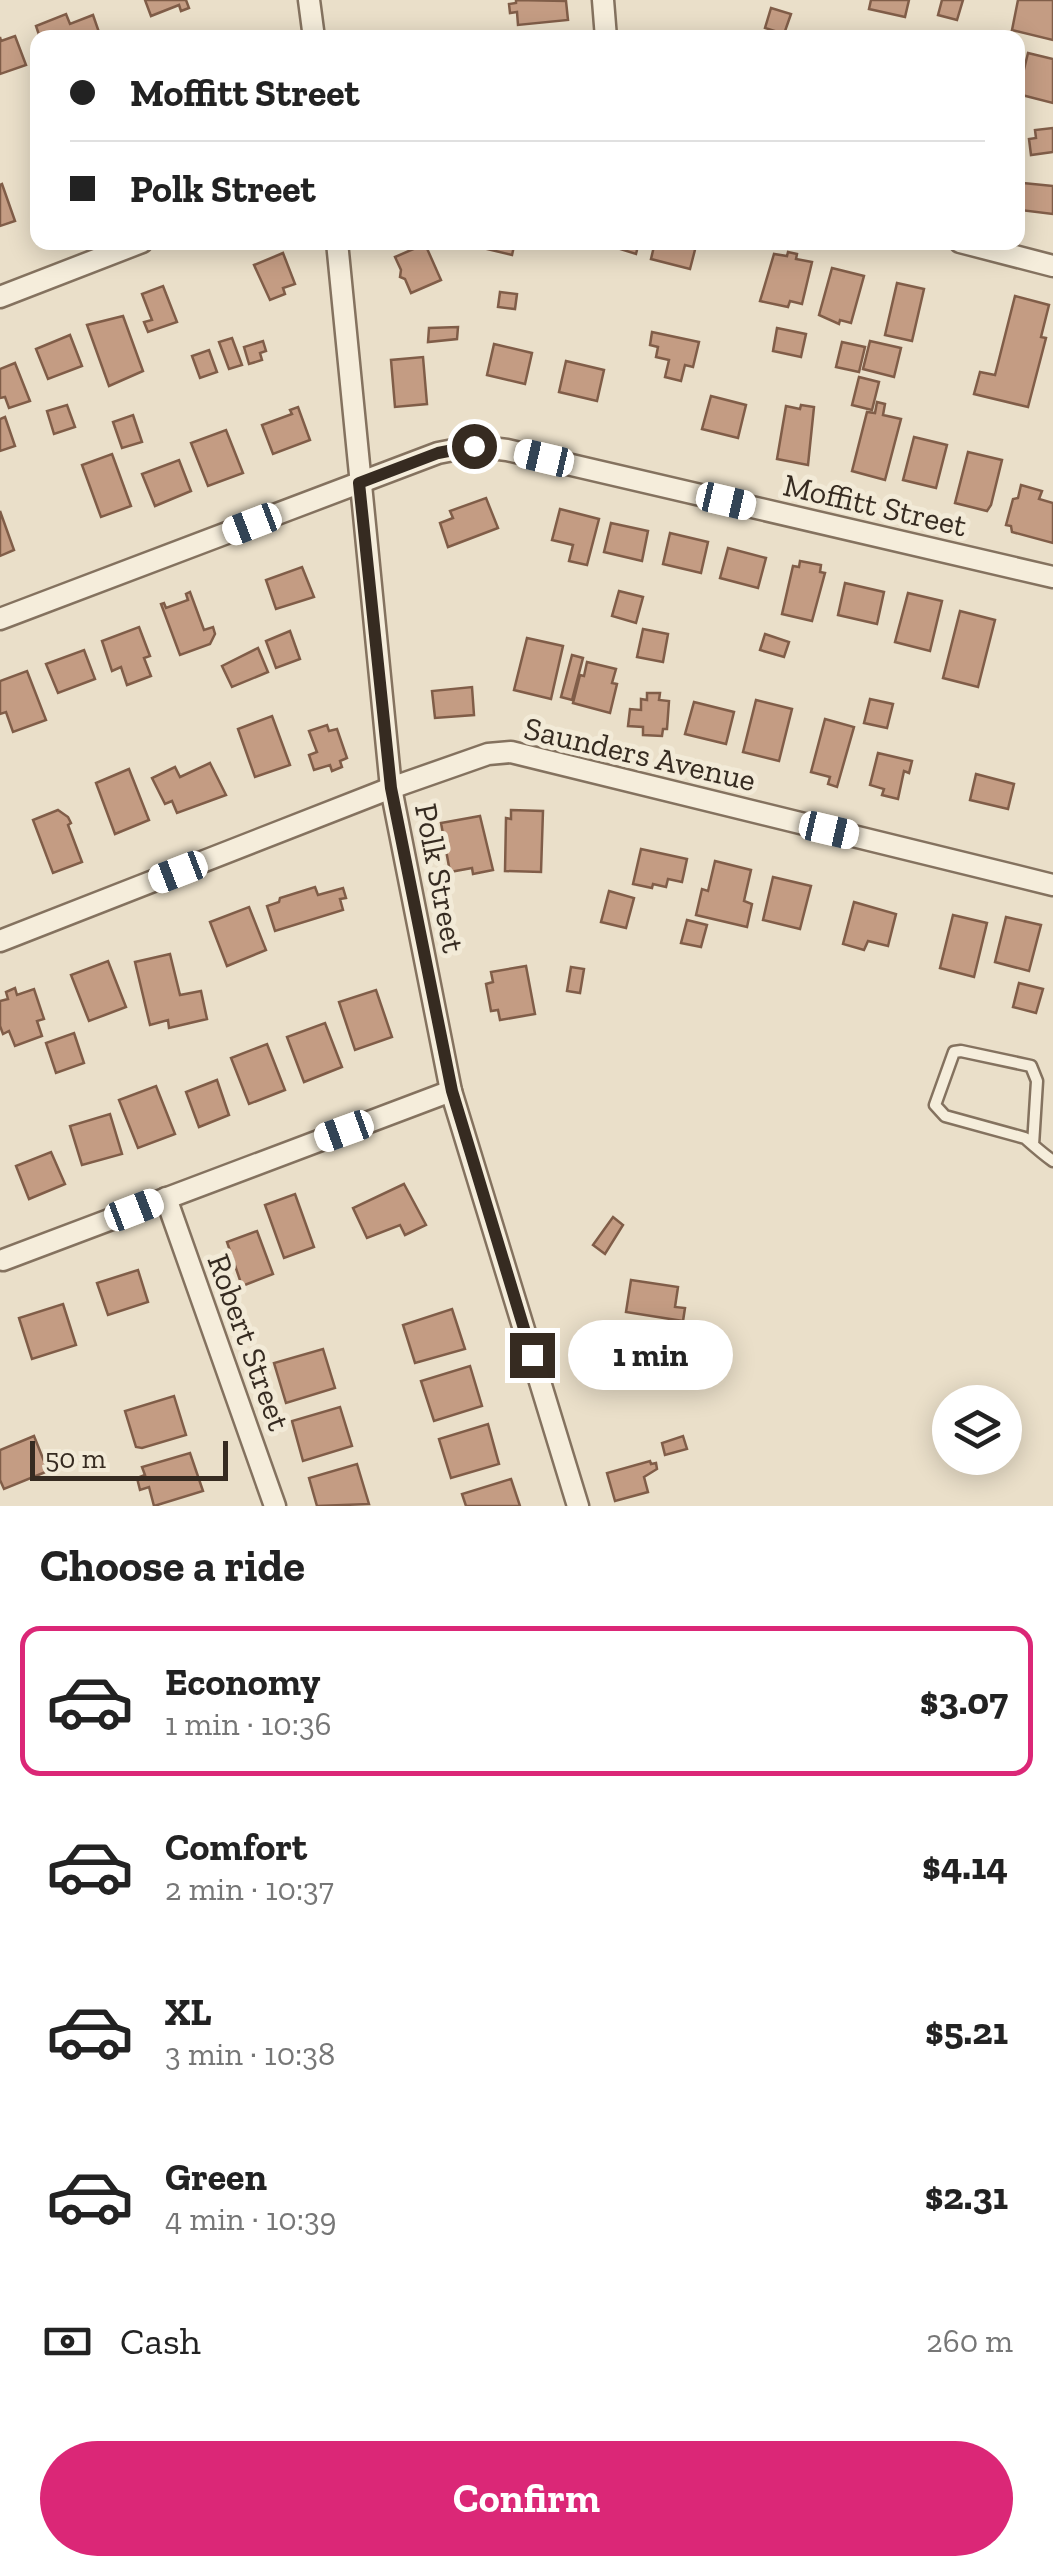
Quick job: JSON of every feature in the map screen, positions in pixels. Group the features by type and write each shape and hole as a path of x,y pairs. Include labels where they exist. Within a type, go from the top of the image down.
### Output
{"street":[{"path":"309,0 313,30"},
{"path":"604,0 606,30"},
{"path":"0,297 121,250"},
{"name":"Polk Street","path":"338,250 391,788 452,1091 578,1506"},
{"path":"991,250 1053,266"},
{"name":"Moffitt Street","path":"0,619 438,453 474,446 507,450 1053,578"},
{"name":"Saunders Avenue","path":"0,941 391,788 488,754 512,752 1053,885"},
{"path":"2,1260 452,1091"},
{"name":"Robert Street","path":"166,1198 275,1506"}],"lane":[{"path":"1033,1145 1037,1081 1031,1066 961,1050 954,1052 935,1105 938,1111 1025,1138 1033,1145 1053,1161"}],"building":[{"path":"145,0 186,0 189,8 181,11 179,5 151,16"},
{"path":"516,0 566,1 568,20 518,25 517,12 510,13 509,4"},
{"path":"871,0 909,0 905,17 869,9"},
{"path":"942,0 963,0 957,20 938,15"},
{"path":"1018,0 1053,0 1053,40 1025,30 1012,30"},
{"path":"771,8 791,14 785,30 765,28"},
{"path":"66,14 70,24 93,15 98,30 37,30 36,26"},
{"path":"15,36 26,65 0,74 0,37 1,41"},
{"path":"1028,53 1053,59 1053,103 1025,96"},
{"path":"1053,128 1053,152 1031,155 1029,139 1036,138 1035,130"},
{"path":"1025,183 1053,186 1053,214 1025,211"},
{"path":"0,185 15,221 0,226"},
{"path":"411,250 428,250 441,280 411,293 400,277 395,257"},
{"path":"653,250 695,250 690,269 651,259"},
{"path":"788,252 797,254 796,259 812,262 802,304 790,301 788,307 760,301 774,254 787,256"},
{"path":"283,253 295,284 283,288 285,294 270,300 254,265"},
{"path":"832,268 864,276 851,323 840,320 839,324 819,315"},
{"path":"897,283 924,289 912,341 885,335"},
{"path":"163,286 177,322 148,332 144,322 152,320 142,294"},
{"path":"500,292 517,294 515,309 498,307"},
{"path":"1015,296 1049,305 1041,337 1046,338 1028,407 974,394 980,372 995,375"},
{"path":"123,316 143,371 109,386 87,325"},
{"path":"458,327 457,339 428,342 429,328"},
{"path":"777,328 806,334 801,357 773,351"},
{"path":"652,332 699,342 693,367 685,365 681,381 665,377 669,360 656,357 658,347 650,345"},
{"path":"70,335 82,366 48,379 36,349"},
{"path":"232,338 242,365 229,369 219,342"},
{"path":"263,341 266,351 260,353 262,360 249,364 244,347"},
{"path":"870,341 901,348 894,377 863,369"},
{"path":"842,342 865,347 859,372 836,367"},
{"path":"494,344 532,353 525,384 487,375"},
{"path":"209,350 217,372 200,378 192,356"},
{"path":"423,357 427,404 395,407 391,360"},
{"path":"566,361 604,370 597,401 559,392"},
{"path":"15,363 30,401 9,408 5,397 0,398 0,369"},
{"path":"859,377 879,382 872,410 852,405"},
{"path":"711,396 746,405 738,438 702,429"},
{"path":"877,402 885,404 883,415 901,419 885,480 852,471 867,412 875,413"},
{"path":"67,405 75,427 54,434 47,411"},
{"path":"801,405 814,407 808,465 777,459 786,406 800,409"},
{"path":"298,407 310,440 273,454 262,425 292,414 290,410"},
{"path":"133,415 142,442 122,448 113,422"},
{"path":"5,417 15,446 0,451 0,419"},
{"path":"226,430 243,473 208,486 191,443"},
{"path":"914,437 947,445 936,488 903,480"},
{"path":"968,452 1002,460 987,511 955,503"},
{"path":"112,454 131,506 101,517 82,465"},
{"path":"179,460 191,491 155,506 142,474"},
{"path":"1021,485 1042,491 1039,499 1053,503 1053,543 1012,532 1011,526 1006,525"},
{"path":"486,498 498,528 448,547 440,523 453,518 450,511"},
{"path":"560,509 599,519 587,565 569,561 573,545 552,540"},
{"path":"0,511 14,550 0,556"},
{"path":"611,523 648,531 642,561 604,552"},
{"path":"670,533 708,542 701,573 663,564"},
{"path":"728,548 766,558 758,588 720,578"},
{"path":"800,561 821,565 820,572 825,573 812,621 782,614 793,566 799,567"},
{"path":"302,567 314,597 276,609 266,580"},
{"path":"845,583 884,592 877,624 838,615"},
{"path":"619,591 643,597 636,623 612,616"},
{"path":"190,592 204,630 213,627 215,634 210,644 180,655 161,604 166,608 188,600 186,594"},
{"path":"908,593 942,601 930,651 895,642"},
{"path":"960,611 995,620 978,687 943,678"},
{"path":"139,627 150,656 144,658 151,676 127,685 121,667 112,671 102,641"},
{"path":"643,629 668,634 663,662 637,657"},
{"path":"290,631 300,659 276,668 266,641"},
{"path":"765,634 789,642 784,657 760,650"},
{"path":"527,638 563,646 551,699 514,690"},
{"path":"258,648 268,672 232,687 222,666"},
{"path":"84,650 95,679 58,693 46,664"},
{"path":"572,655 583,658 572,700 561,697"},
{"path":"587,662 616,669 612,683 617,684 610,713 573,703"},
{"path":"27,671 46,720 13,732 6,712 0,714 0,681"},
{"path":"472,687 474,715 435,718 432,691"},
{"path":"647,693 660,693 659,700 669,701 667,729 663,729 662,736 643,735 643,727 628,726 630,709 641,710 641,699 647,700"},
{"path":"870,699 893,704 887,728 864,723"},
{"path":"756,700 792,709 779,761 743,752"},
{"path":"694,702 734,712 726,744 685,734"},
{"path":"272,716 290,765 255,777 238,729"},
{"path":"825,719 854,727 837,787 828,784 830,777 811,772"},
{"path":"327,725 329,731 337,729 347,758 340,761 342,767 332,771 330,765 314,770 309,755 317,752 309,731"},
{"path":"878,753 912,761 909,773 904,771 898,799 882,795 884,789 870,785"},
{"path":"210,763 226,795 177,813 172,801 165,804 152,778 175,767 180,777"},
{"path":"129,769 149,820 115,834 96,783"},
{"path":"976,774 1014,784 1008,809 970,800"},
{"path":"58,810 71,823 68,825 82,862 53,873 33,820"},
{"path":"511,810 543,811 541,872 505,871 506,818 511,819"},
{"path":"480,816 493,870 473,874 472,868 450,872 441,823"},
{"path":"641,849 687,859 682,882 668,879 666,887 653,884 652,888 633,884"},
{"path":"715,861 751,870 744,901 752,904 747,927 696,915 702,889 708,891"},
{"path":"773,877 811,886 800,929 763,920"},
{"path":"315,887 318,895 343,888 343,910 275,931 267,906"},
{"path":"609,891 634,898 626,928 601,922"},
{"path":"854,902 896,914 888,946 868,941 864,950 843,944"},
{"path":"249,907 266,950 227,966 210,922"},
{"path":"953,915 987,923 974,977 940,968"},
{"path":"1006,917 1041,925 1029,971 995,962"},
{"path":"687,920 707,925 701,947 681,943"},
{"path":"170,954 180,995 201,991 207,1019 169,1028 168,1020 150,1025 135,962"},
{"path":"108,961 126,1007 89,1021 71,975"},
{"path":"526,966 535,1014 500,1020 498,1010 491,1011 486,984 493,982 491,972"},
{"path":"571,967 584,969 580,993 567,991"},
{"path":"1019,983 1043,989 1036,1013 1013,1007"},
{"path":"15,988 17,995 34,989 44,1019 37,1021 42,1036 15,1046 9,1031 3,1034 0,1026 0,1001 8,999 6,992"},
{"path":"376,990 392,1037 355,1050 339,1002"},
{"path":"325,1023 342,1067 304,1082 287,1037"},
{"path":"74,1033 84,1063 56,1073 46,1043"},
{"path":"267,1044 285,1090 249,1104 231,1058"},
{"path":"217,1080 229,1115 199,1127 186,1092"},
{"path":"156,1086 175,1134 138,1148 119,1100"},
{"path":"110,1114 122,1154 82,1165 70,1126"},
{"path":"51,1152 65,1184 29,1199 16,1166"},
{"path":"404,1184 426,1225 405,1235 400,1225 367,1238 353,1208"},
{"path":"295,1194 314,1247 284,1258 265,1205"},
{"path":"613,1217 623,1225 605,1254 593,1245"},
{"path":"257,1231 273,1274 242,1286 227,1242"},
{"path":"138,1270 148,1302 108,1315 97,1283"},
{"path":"631,1280 678,1287 675,1307 685,1308 683,1321 626,1312"},
{"path":"63,1304 76,1345 32,1359 19,1318"},
{"path":"452,1309 465,1349 415,1363 403,1325"},
{"path":"323,1349 335,1388 286,1403 274,1363"},
{"path":"470,1366 482,1406 434,1421 421,1381"},
{"path":"174,1396 186,1435 136,1447 125,1411"},
{"path":"340,1407 352,1446 303,1461 292,1421"},
{"path":"488,1424 499,1464 451,1478 439,1439"},
{"path":"34,1436 48,1471 4,1489 0,1480 0,1450"},
{"path":"683,1436 687,1449 665,1455 662,1443"},
{"path":"190,1453 203,1491 154,1506 149,1487 140,1490 137,1478 145,1475 142,1467"},
{"path":"650,1461 656,1463 657,1469 644,1477 648,1492 615,1501 607,1473"},
{"path":"357,1464 369,1504 317,1506 309,1478"},
{"path":"511,1479 520,1506 466,1506 462,1494"}],"route":[{"path":"474,446 438,453 359,483 391,788 452,1091 532,1355"}]}
